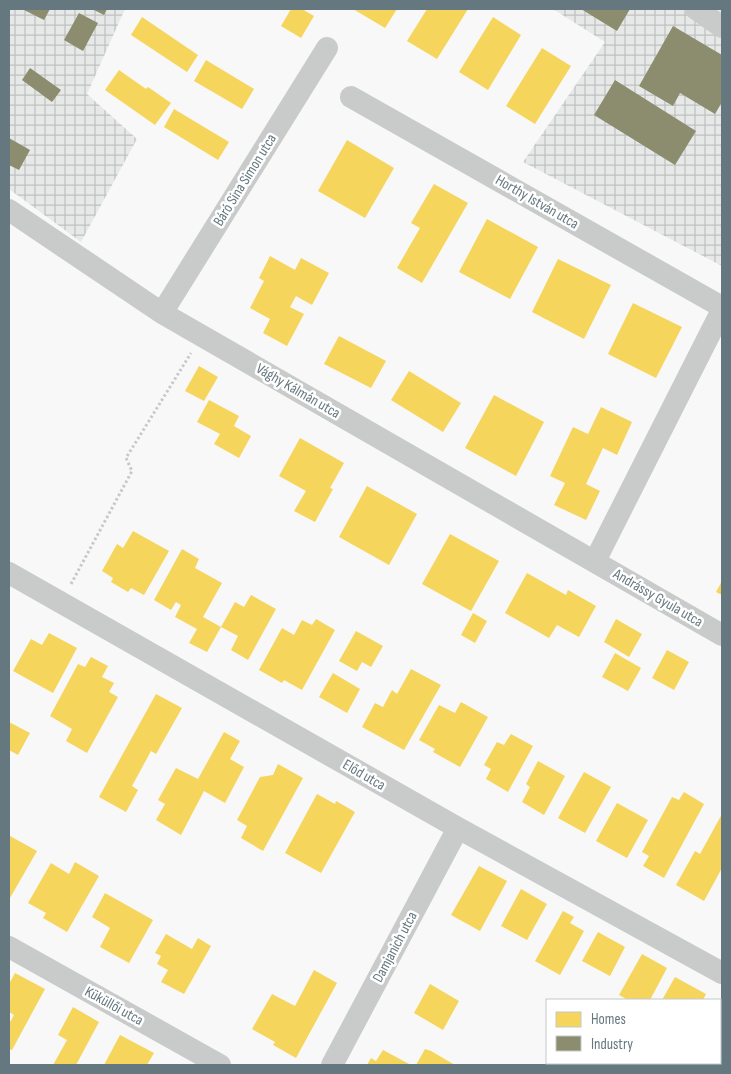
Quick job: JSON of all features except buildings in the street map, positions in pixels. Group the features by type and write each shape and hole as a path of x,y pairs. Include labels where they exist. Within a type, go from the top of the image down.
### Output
{"street":[{"path":"696,9 722,27"},
{"name":"Báró Sina Simon utca","path":"162,313 327,48"},
{"name":"Horthy István utca","path":"351,96 722,308 595,561"},
{"name":"Vághy Kálmán utca","path":"9,210 162,313 595,561"},
{"name":"Andrássy Gyula utca","path":"595,561 722,635"},
{"name":"Előd utca","path":"9,573 458,828 722,973"},
{"name":"Damjanich utca","path":"332,1065 458,828"},
{"name":"Küküllői utca","path":"9,948 220,1065"}],"path":[{"path":"61,602 132,472 126,458 202,335"}],"shaded area":[{"path":"9,9 125,9 87,94 137,139 81,242 9,189"},
{"path":"553,9 722,9 722,266 523,162 605,42"}]}
